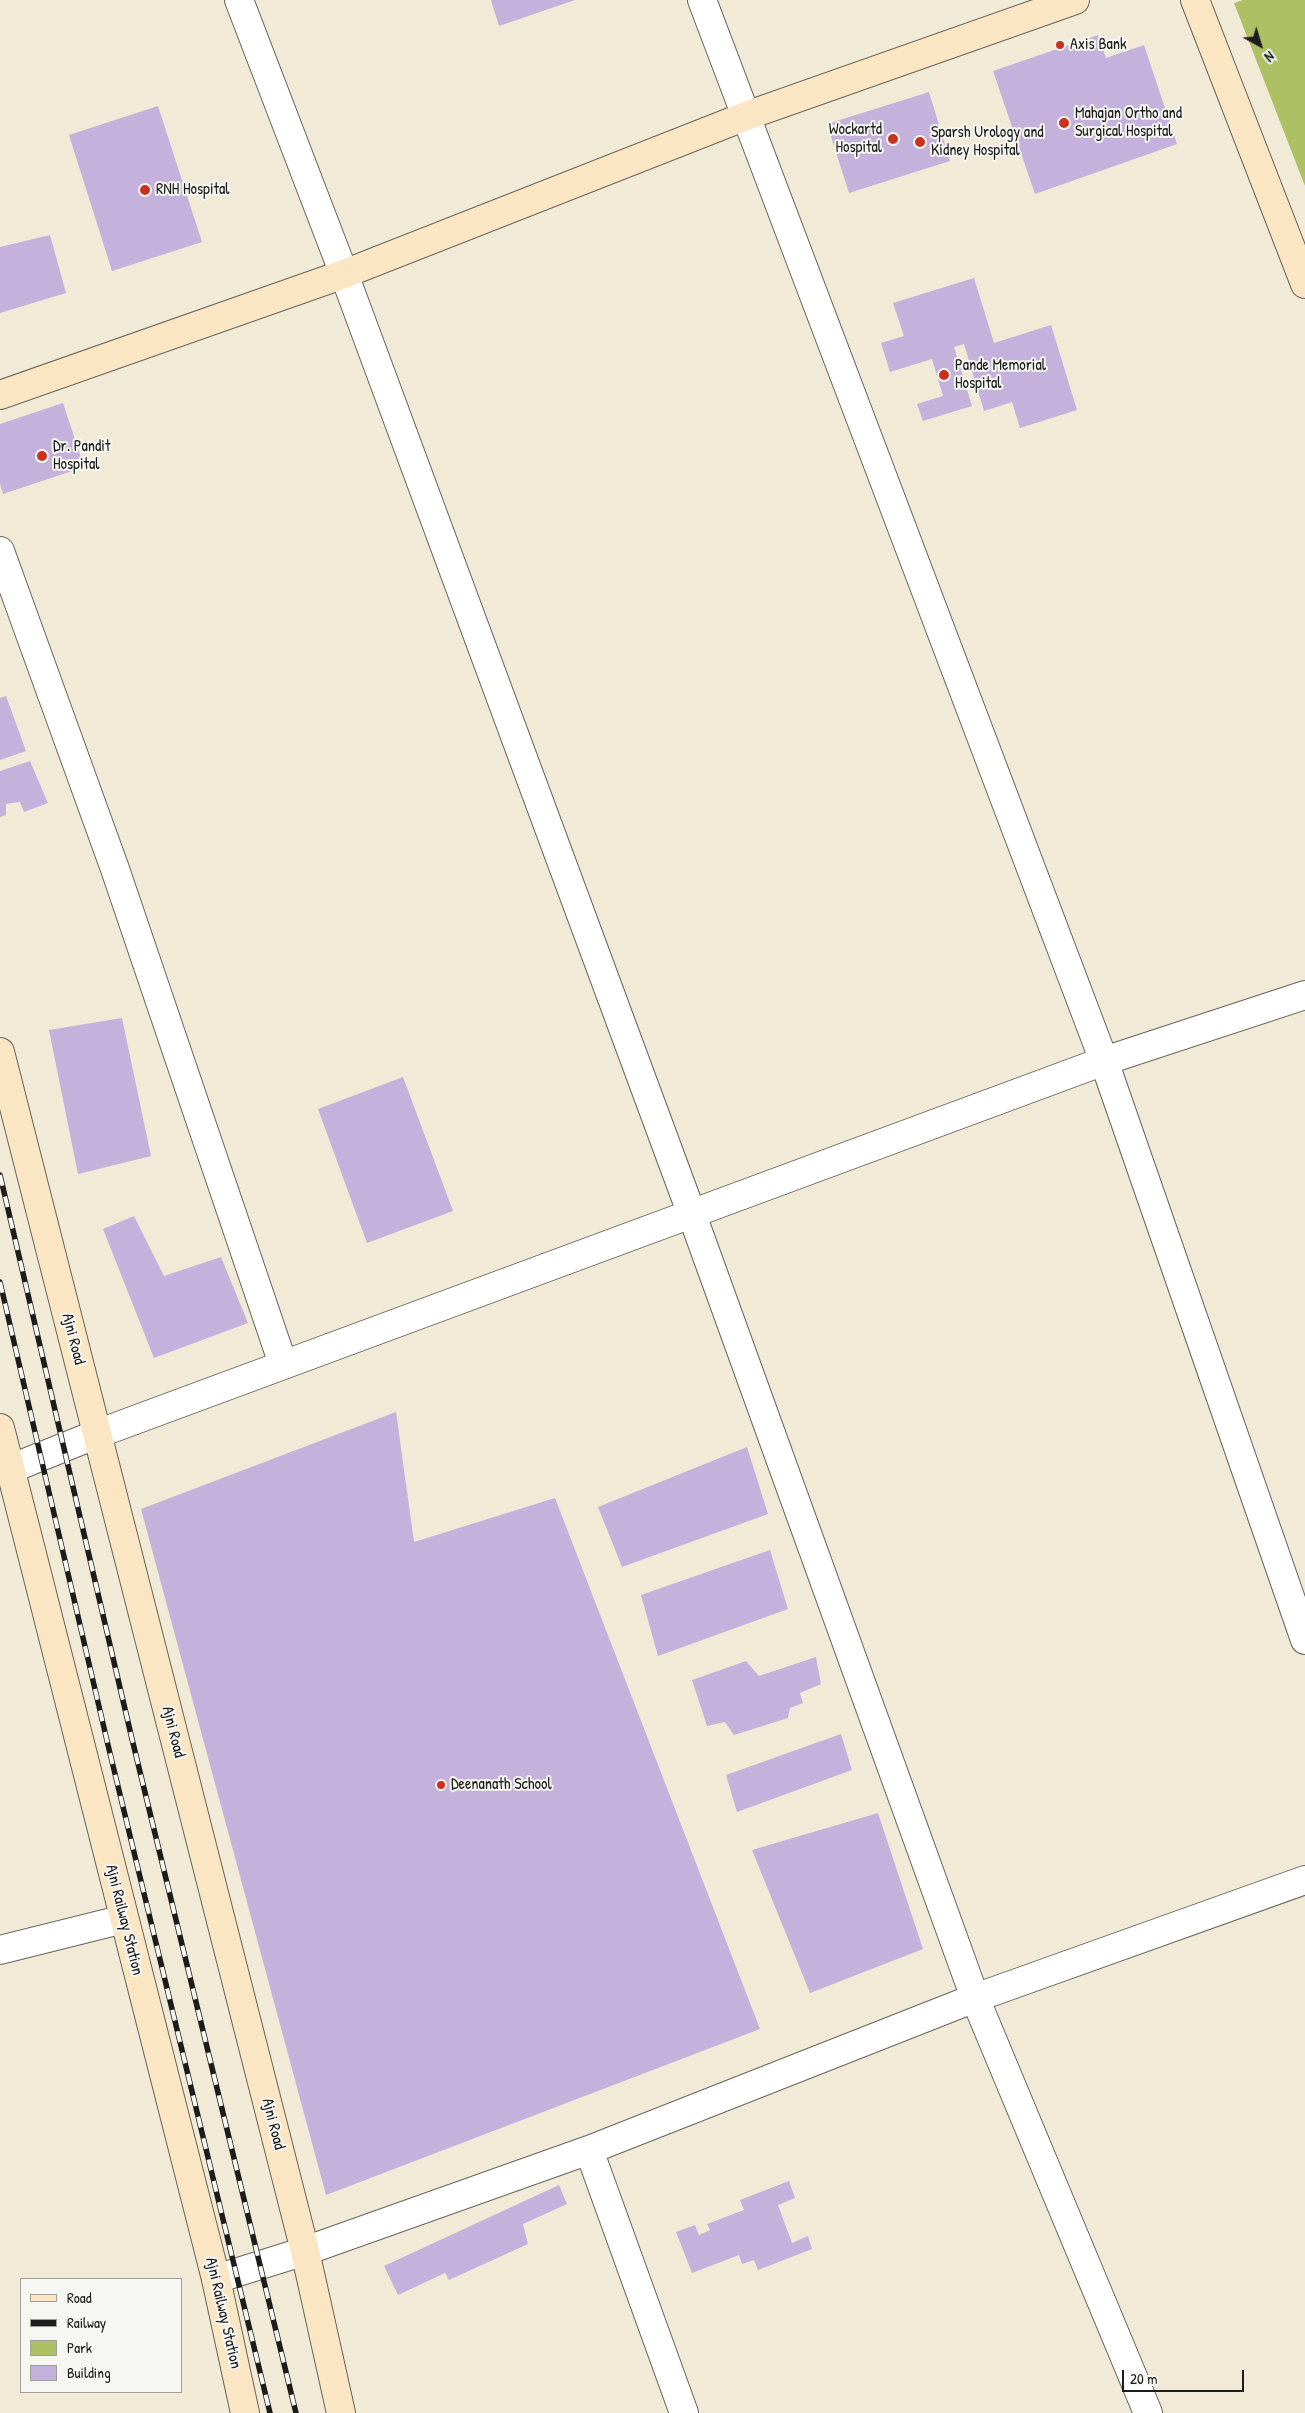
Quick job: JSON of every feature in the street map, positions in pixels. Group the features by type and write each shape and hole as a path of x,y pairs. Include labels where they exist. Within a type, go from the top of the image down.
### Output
{"main road":[{"path":"0,395 344,274 746,116 1075,0"},
{"path":"1195,0 1305,284"},
{"name":"Ajni Road","path":"0,1052 305,2251 341,2413"},
{"name":"Ajni Railway Station","path":"0,1428 216,2279 246,2413"}],"street":[{"path":"239,0 344,274 691,1212 975,1998 1148,2413"},
{"path":"702,0 1104,1061 1305,1640"},
{"path":"0,551 115,869 283,1364"},
{"path":"10,1469 97,1434 691,1212 1104,1061 1305,995"},
{"path":"216,2279 305,2251 589,2150 975,1998 1305,1880"},
{"path":"0,1950 124,1919"},
{"path":"589,2150 684,2413"}],"green space":[{"path":"1243,0 1305,0 1305,186 1234,3"}],"building":[{"path":"491,0 575,0 499,26"},
{"path":"1098,35 1106,58 1144,45 1177,144 1035,194 993,71"},
{"path":"929,92 950,161 849,193 827,124"},
{"path":"158,106 202,242 112,271 69,135"},
{"path":"50,235 66,293 0,313 0,247"},
{"path":"974,278 994,343 1051,325 1077,410 1020,428 1012,402 984,411 964,344 954,347 972,406 923,421 917,404 943,396 932,359 890,372 881,343 904,336 893,303"},
{"path":"63,403 84,467 3,494 0,484 0,424"},
{"path":"6,696 26,751 0,760 0,698"},
{"path":"30,761 48,803 24,812 20,802 6,804 6,815 0,817 0,771"},
{"path":"122,1018 151,1156 78,1174 49,1030"},
{"path":"403,1077 453,1211 367,1243 318,1109"},
{"path":"134,1216 164,1276 221,1257 248,1323 154,1358 103,1229"},
{"name":"Deenanath School","path":"396,1412 414,1542 555,1498 760,2029 326,2195 141,1509"},
{"path":"747,1447 768,1514 622,1567 598,1507"},
{"path":"770,1550 788,1609 658,1656 641,1595"},
{"path":"816,1657 821,1684 800,1693 803,1703 790,1708 788,1718 734,1735 725,1722 707,1726 692,1680 746,1661 759,1676"},
{"path":"841,1734 852,1770 737,1812 726,1775"},
{"path":"878,1813 923,1949 810,1993 752,1850"},
{"path":"789,2181 795,2198 778,2205 792,2243 808,2236 812,2249 758,2270 754,2260 742,2264 739,2255 692,2273 676,2232 695,2225 699,2235 710,2230 707,2224 744,2210 740,2200"},
{"path":"559,2185 567,2204 523,2224 528,2244 449,2280 445,2273 398,2295 384,2266"}],"railway":[{"path":"0,1175 132,1739 296,2413"},
{"path":"0,1282 108,1745 270,2413"}],"place":[{"name":"Axis Bank","path":"1060,45"},
{"name":"Mahajan Ortho and Surgical Hospital","path":"1064,123"},
{"name":"Wockartd Hospital","path":"893,139"},
{"name":"Sparsh Urology and Kidney Hospital","path":"920,142"},
{"name":"RNH Hospital","path":"145,190"},
{"name":"Pande Memorial Hospital","path":"944,375"},
{"name":"Dr. Pandit Hospital","path":"42,456"},
{"name":"Deenanath School","path":"441,1785"}]}
